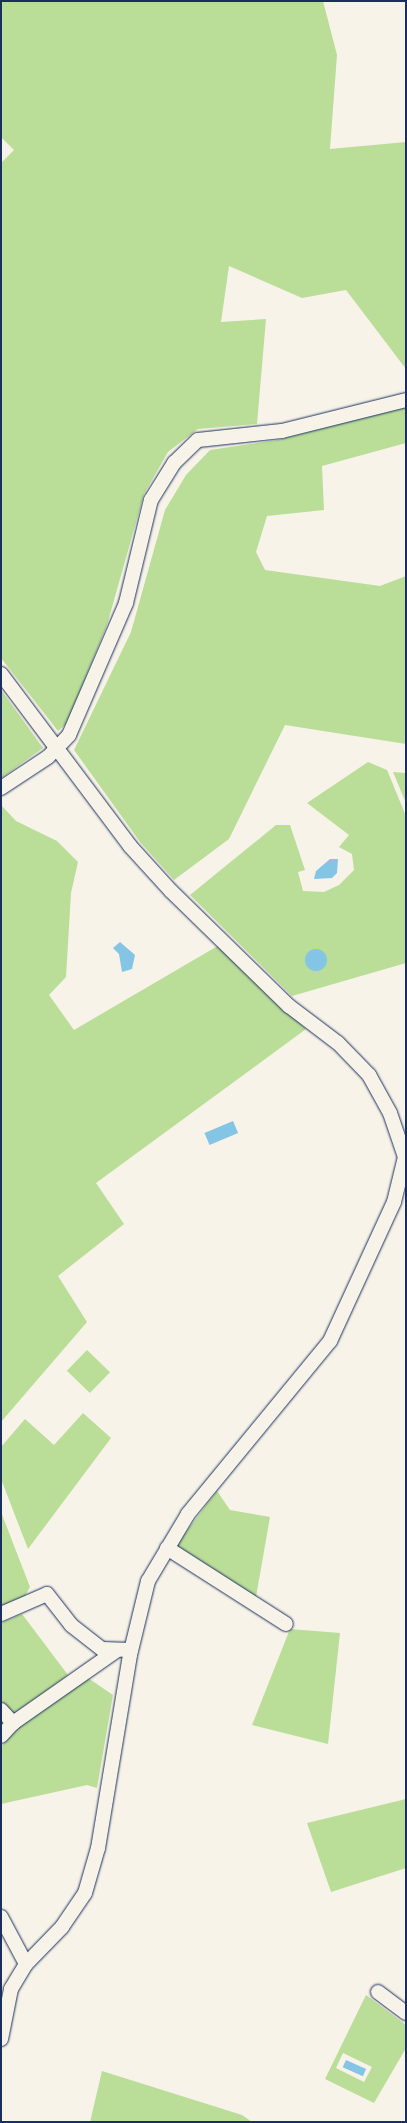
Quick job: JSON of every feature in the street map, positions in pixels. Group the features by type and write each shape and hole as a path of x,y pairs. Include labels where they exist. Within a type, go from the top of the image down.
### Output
{"street":[{"path":"1,788 59,747 69,735 126,603 151,500 174,463 198,440 282,431 406,400"},
{"path":"1,674 59,747 120,833 171,891 289,1006 338,1043 368,1075 400,1137 405,1171 330,1341 188,1514 148,1581 131,1650 106,1810 85,1893 62,1927 26,1964 11,1989 1,2039"},
{"path":"167,1548 286,1624"},
{"path":"1,1614 47,1594 71,1626 102,1649 116,1651 131,1650"},
{"path":"1,1736 13,1724 116,1651"},
{"path":"1,1710 13,1724"},
{"path":"1,1917 26,1964"},
{"path":"378,1992 406,2013"}],"green space":[{"path":"1,1 323,1 337,55 330,149 406,142 406,369 346,290 302,298 229,266 221,322 266,319 257,424 198,429 168,452 144,494 107,625 67,723 58,731 1,658 1,163 14,150 1,137"},
{"path":"406,406 406,443 322,466 324,510 267,516 256,552 265,570 380,586 406,576 406,744 285,725 229,839 174,880 140,842 74,750 131,632 165,510 186,475 210,450 278,440"},
{"path":"1,690 43,748 1,778"},
{"path":"368,762 387,770 406,816 406,963 292,996 190,895 276,825 290,825 305,870 298,872 303,891 324,892 339,885 354,870 352,854 339,847 349,835 307,803"},
{"path":"393,772 406,773 406,803"},
{"path":"1,805 16,821 57,841 78,862 71,893 66,977 49,995 74,1030 221,944 306,1029 96,1183 124,1224 58,1276 87,1322 1,1422"},
{"path":"87,1350 110,1372 90,1393 67,1371"},
{"path":"83,1413 111,1438 28,1549 1,1479 1,1447 25,1419 54,1445"},
{"path":"217,1491 230,1510 270,1517 256,1597 176,1545"},
{"path":"1,1512 30,1587 25,1596 1,1607"},
{"path":"22,1614 68,1675 14,1716 1,1701 1,1623"},
{"path":"290,1629 340,1633 328,1744 252,1725"},
{"path":"88,1678 113,1695 97,1788 87,1785 1,1804 1,1747 15,1730"},
{"path":"406,1799 406,1868 331,1892 307,1823"},
{"path":"366,1995 406,2025 406,2048 374,2103 325,2079","holes":["343,2053 372,2067 364,2082 336,2068"]},
{"path":"102,2071 242,2115 252,2122 90,2122"}],"water":[{"path":"330,859 338,859 337,873 332,878 314,879 316,871"},
{"path":"120,942 135,955 132,969 122,972 119,954 113,948"},
{"path":"316,949 324,952 327,960 324,968 316,971 308,968 305,960 308,952"},
{"path":"233,1121 238,1133 210,1145 204,1133"},
{"path":"346,2060 366,2069 363,2076 343,2067"}]}
